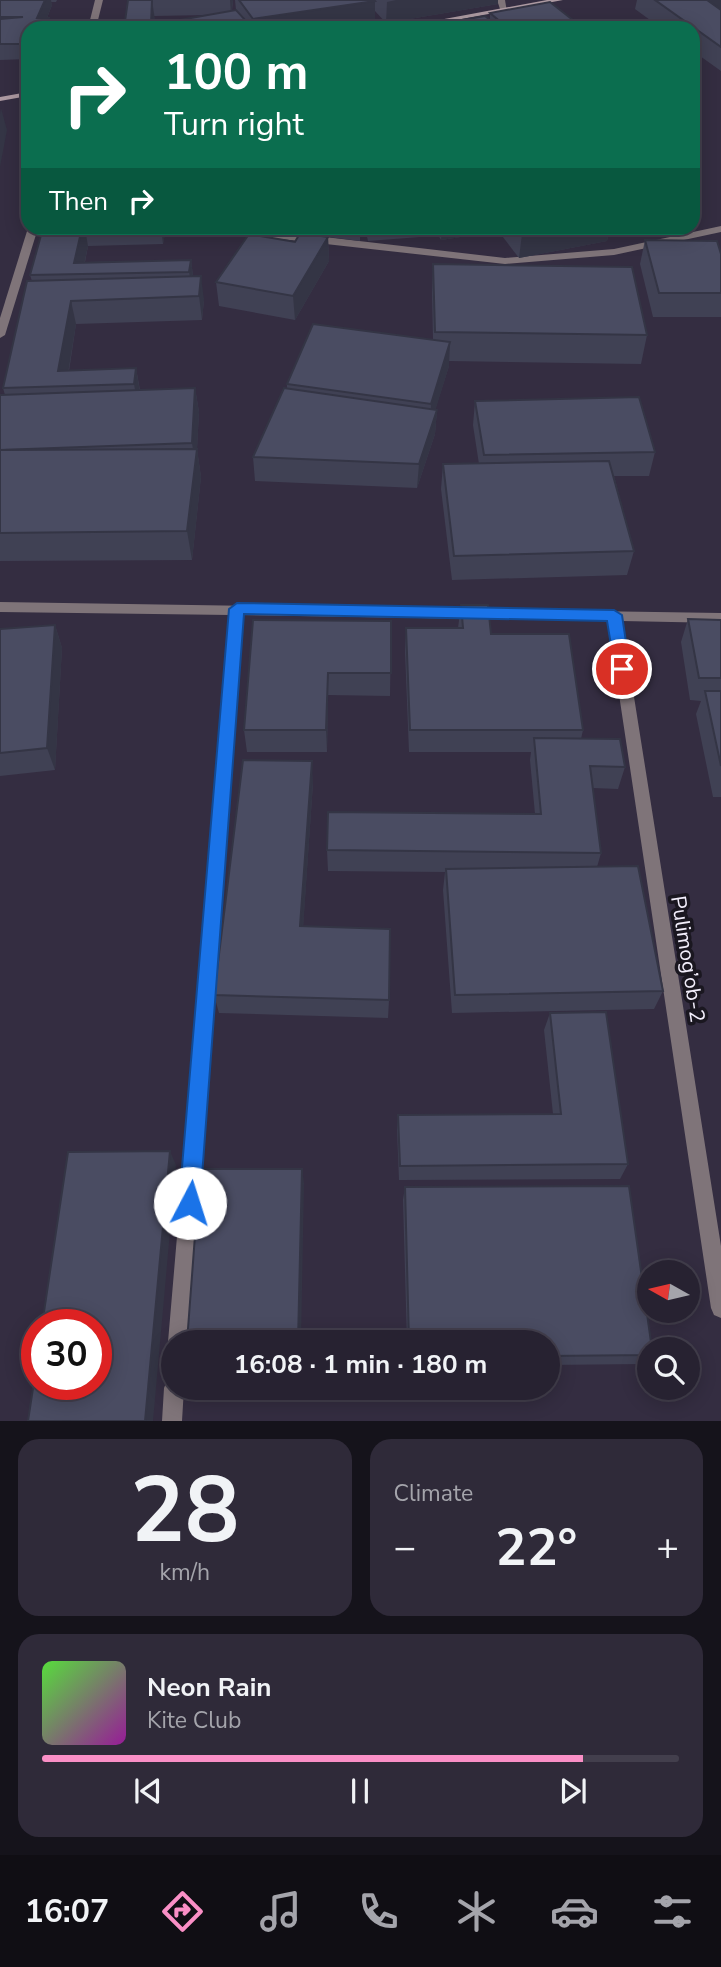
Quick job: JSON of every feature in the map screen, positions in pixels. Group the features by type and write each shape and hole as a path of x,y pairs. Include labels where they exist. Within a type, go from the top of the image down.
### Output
{"main road":[{"path":"440,21 559,0"},
{"path":"0,99 21,95"}],"street":[{"path":"94,21 99,0"},
{"path":"501,0 504,10"},
{"path":"700,234 721,229"},
{"path":"0,335 31,235"},
{"path":"274,235 505,261 614,252 693,235"},
{"path":"0,607 721,618"},
{"path":"179,1330 237,609"},
{"name":"Pulimog’ob-2","path":"614,615 721,1308"},
{"path":"172,1421 173,1400"}],"building":[{"path":"0,0 45,0 37,18 49,18 48,21 21,21 21,44 0,44 0,19 23,17 0,17"},
{"path":"128,0 152,0 151,21 125,21"},
{"path":"239,0 374,0 375,1 253,19"},
{"path":"655,0 707,0 721,10 721,47 700,32 700,21 684,21"},
{"path":"550,2 574,21 500,21 490,13"},
{"path":"236,10 246,21 174,21"},
{"path":"485,16 491,21 456,21"},
{"path":"41,235 80,235 74,263 191,260 189,272 30,275"},
{"path":"248,235 295,242 299,235 328,237 293,296 216,282"},
{"path":"645,240 717,241 721,254 721,293 659,293"},
{"path":"433,264 632,267 647,335 435,332"},
{"path":"201,276 199,296 71,301 58,371 136,368 134,384 3,388 27,281"},
{"path":"313,324 450,342 431,404 287,384"},
{"path":"195,388 192,443 0,450 0,395"},
{"path":"284,388 437,410 419,464 253,457"},
{"path":"639,397 655,452 484,455 475,401"},
{"path":"197,449 187,531 0,533 0,450"},
{"path":"609,461 634,551 454,556 443,464"},
{"path":"461,605 488,605 491,634 569,634 583,730 410,730 406,628 463,628"},
{"path":"688,619 721,620 721,678 699,678"},
{"path":"253,620 391,621 391,673 328,673 326,730 244,730"},
{"path":"55,625 47,748 0,753 0,629"},
{"path":"705,691 721,691 721,766"},
{"path":"534,738 620,739 625,767 590,766 601,853 327,850 328,812 541,814"},
{"path":"243,760 312,761 300,926 390,929 389,1000 214,995"},
{"path":"638,866 663,991 455,995 446,869"},
{"path":"606,1012 628,1164 400,1166 398,1115 561,1114 550,1013"},
{"path":"170,1151 145,1421 28,1421 31,1400 112,1400 112,1309 44,1309 68,1152"},
{"path":"200,1169 302,1169 298,1330 188,1330"},
{"path":"629,1186 639,1260 637,1260 637,1323 648,1323 650,1337 637,1337 637,1355 560,1356 560,1330 409,1330 405,1187"}],"route":[{"path":"190,1203 237,609 614,615 622,669"}]}
